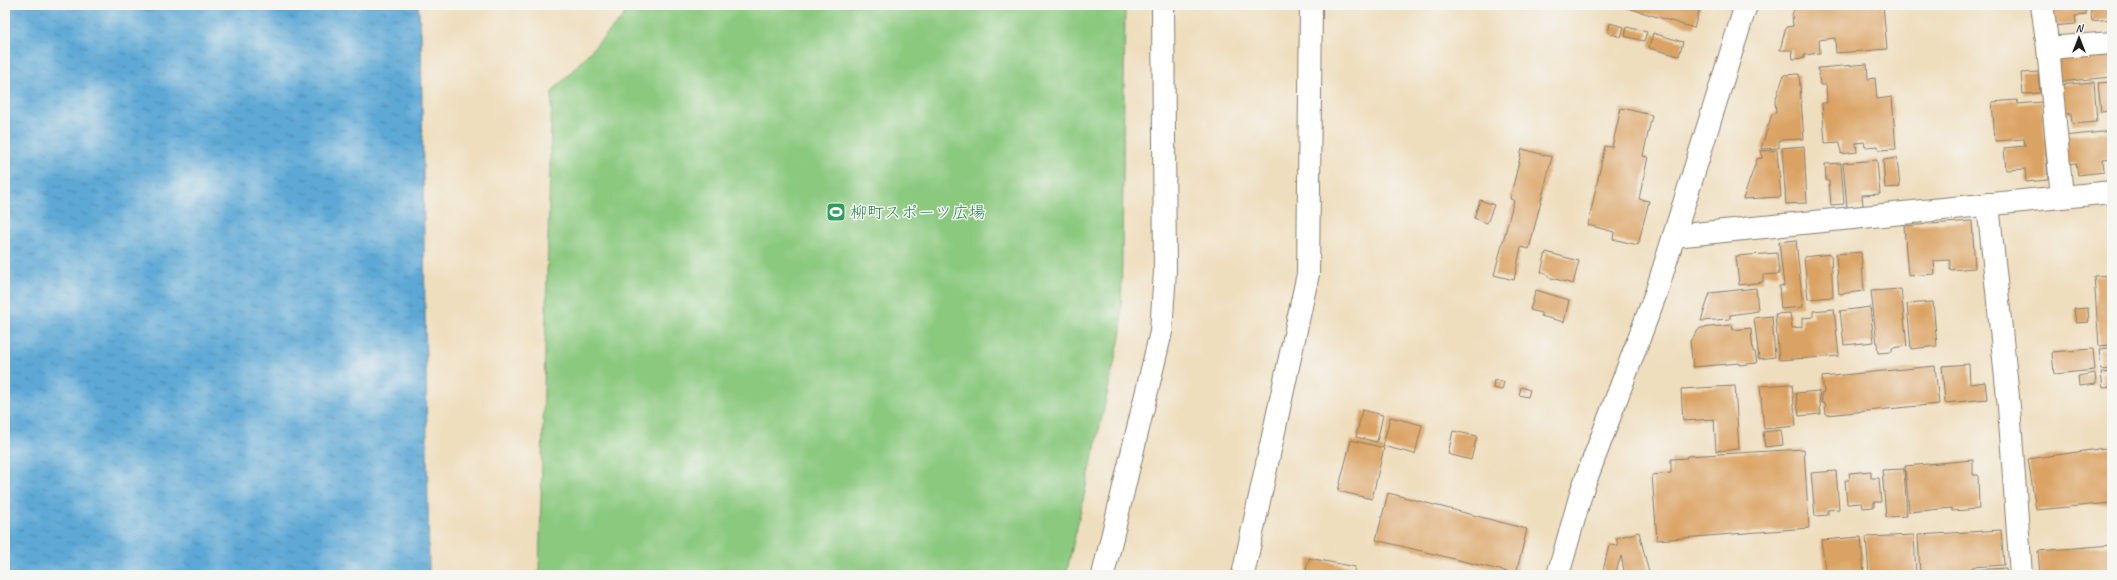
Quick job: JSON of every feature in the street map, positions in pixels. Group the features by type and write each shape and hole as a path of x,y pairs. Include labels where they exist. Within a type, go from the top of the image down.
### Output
{"street":[{"path":"1103,575 1161,332 1165,271 1163,5"},
{"path":"1243,575 1308,274 1311,5"},
{"path":"1558,575 1582,490 1656,293 1746,5"},
{"path":"2042,5 2048,48 2062,197"},
{"path":"2048,48 2112,43"},
{"path":"1674,236 2112,192"},
{"path":"1988,204 2009,408 2021,575"}],"green space":[{"name":"柳町スポーツ広場","path":"627,5 1125,5 1121,333 1066,575 539,575 552,92 623,17"}],"water":[{"path":"5,5 418,5 421,34 429,575 5,575"}],"building":[{"path":"1618,5 1701,5 1694,28"},
{"path":"1796,5 1883,5 1887,49 1836,53 1835,38 1819,40 1820,53 1804,55 1804,58 1793,59 1792,50 1780,50 1786,27 1793,26 1792,14"},
{"path":"2049,5 2085,5 2086,15 2075,16 2076,24 2051,26"},
{"path":"2090,5 2111,5 2112,19 2092,21"},
{"path":"1610,23 1624,27 1621,37 1608,33"},
{"path":"1627,27 1647,32 1644,41 1625,36"},
{"path":"1653,33 1683,42 1679,56 1649,48"},
{"path":"2112,47 2112,77 2058,82 2056,53"},
{"path":"1867,64 1868,79 1875,78 1877,99 1892,97 1896,149 1879,150 1878,146 1865,147 1864,142 1856,143 1857,152 1841,154 1840,142 1825,143 1822,103 1827,103 1826,85 1820,85 1818,68"},
{"path":"2038,72 2040,93 2023,94 2021,73"},
{"path":"1799,74 1804,139 1779,140 1779,148 1761,149 1772,114 1776,113 1775,101 1784,75"},
{"path":"2094,82 2097,122 2072,124 2071,114 2061,114 2058,85"},
{"path":"2112,82 2112,111 2101,112 2098,83"},
{"path":"2017,100 2018,104 2042,102 2048,180 2026,182 2025,169 2006,170 2004,148 2025,146 2024,139 1995,141 1992,102"},
{"path":"1621,108 1652,115 1643,156 1648,157 1639,199 1649,201 1638,245 1613,239 1614,232 1588,225 1605,146 1612,147"},
{"path":"2112,131 2112,158 2103,159 2104,172 2078,175 2076,163 2067,164 2064,136"},
{"path":"1804,146 1807,203 1786,204 1782,148"},
{"path":"1522,149 1552,157 1529,249 1521,247 1514,280 1494,275 1514,200 1510,199"},
{"path":"1777,150 1781,197 1743,199 1757,159 1762,158 1761,151"},
{"path":"1897,158 1900,187 1885,188 1883,160"},
{"path":"1877,160 1880,194 1862,195 1863,206 1847,208 1843,163"},
{"path":"1841,163 1844,204 1831,205 1829,181 1826,181 1825,164"},
{"path":"1480,200 1494,205 1487,223 1474,218"},
{"path":"1972,221 1975,268 1950,270 1950,260 1934,261 1935,274 1908,276 1904,226"},
{"path":"1796,240 1803,307 1781,309 1779,286 1784,286 1779,242"},
{"path":"1546,252 1579,261 1573,284 1548,277 1548,275 1541,272"},
{"path":"1861,252 1864,291 1839,294 1836,254"},
{"path":"1777,253 1779,274 1763,275 1763,282 1739,285 1736,256"},
{"path":"1831,254 1833,297 1808,299 1804,257"},
{"path":"2112,275 2112,345 2099,346 2094,276"},
{"path":"1756,288 1758,311 1730,315 1730,319 1701,321 1710,293"},
{"path":"1901,289 1907,346 1892,348 1892,352 1878,353 1871,291"},
{"path":"1536,290 1569,300 1564,322 1541,316 1541,313 1530,310"},
{"path":"1933,302 1937,346 1911,349 1907,304"},
{"path":"1870,307 1874,342 1844,345 1840,311"},
{"path":"2088,308 2089,322 2076,323 2074,309"},
{"path":"1834,309 1839,356 1779,360 1775,314 1790,313 1792,328 1802,327 1802,318 1813,317 1813,311"},
{"path":"1772,316 1775,357 1759,359 1754,318"},
{"path":"1732,325 1733,330 1751,328 1753,352 1755,352 1757,363 1693,367 1690,341 1700,328"},
{"path":"2112,348 2112,369 2101,370 2099,349"},
{"path":"2093,349 2095,370 2054,374 2052,352"},
{"path":"1969,364 1970,384 1985,382 1987,399 1945,403 1942,366"},
{"path":"1935,366 1939,404 1826,415 1825,403 1822,403 1821,393 1824,392 1822,377"},
{"path":"2112,372 2112,387 2103,388 2101,373"},
{"path":"2095,373 2096,384 2079,386 2078,376"},
{"path":"1494,380 1504,382 1502,390 1493,388"},
{"path":"1792,384 1796,426 1764,429 1760,386"},
{"path":"1735,386 1739,449 1716,451 1714,419 1683,421 1681,389"},
{"path":"1521,387 1530,390 1528,397 1519,395"},
{"path":"1819,391 1821,414 1799,416 1796,393"},
{"path":"1362,410 1383,415 1377,442 1356,437"},
{"path":"1390,417 1422,425 1415,454 1383,446"},
{"path":"1781,430 1783,445 1765,447 1763,432"},
{"path":"1453,431 1477,436 1471,460 1448,454"},
{"path":"1351,440 1384,448 1372,499 1338,491"},
{"path":"2112,447 2112,503 2036,510 2028,459"},
{"path":"1804,449 1809,528 1657,540 1652,475 1671,473 1671,459 1687,458 1687,456"},
{"path":"1973,460 1973,475 1978,475 1979,509 1952,511 1952,508 1909,512 1905,466"},
{"path":"1904,469 1907,516 1886,517 1882,470"},
{"path":"1836,471 1839,509 1828,510 1828,515 1815,516 1811,473"},
{"path":"1871,471 1871,478 1879,478 1881,502 1874,502 1874,507 1863,508 1862,503 1847,504 1845,480 1850,480 1849,473"},
{"path":"1388,493 1527,529 1516,574 1376,540"},
{"path":"2001,530 2004,565 1972,567 1972,570 2006,568 2007,575 1920,575 1918,535"},
{"path":"1639,532 1649,573 1625,575 1621,556 1615,575 1602,575 1609,545 1618,546 1616,538"},
{"path":"1914,535 1916,575 1869,575 1866,537"},
{"path":"1861,537 1864,575 1826,575 1821,540"},
{"path":"2112,545 2112,575 2040,575 2038,551"},
{"path":"1309,558 1355,567 1353,575 1305,575"}],"place":[{"name":"柳町スポーツ広場","path":"836,212"}]}
